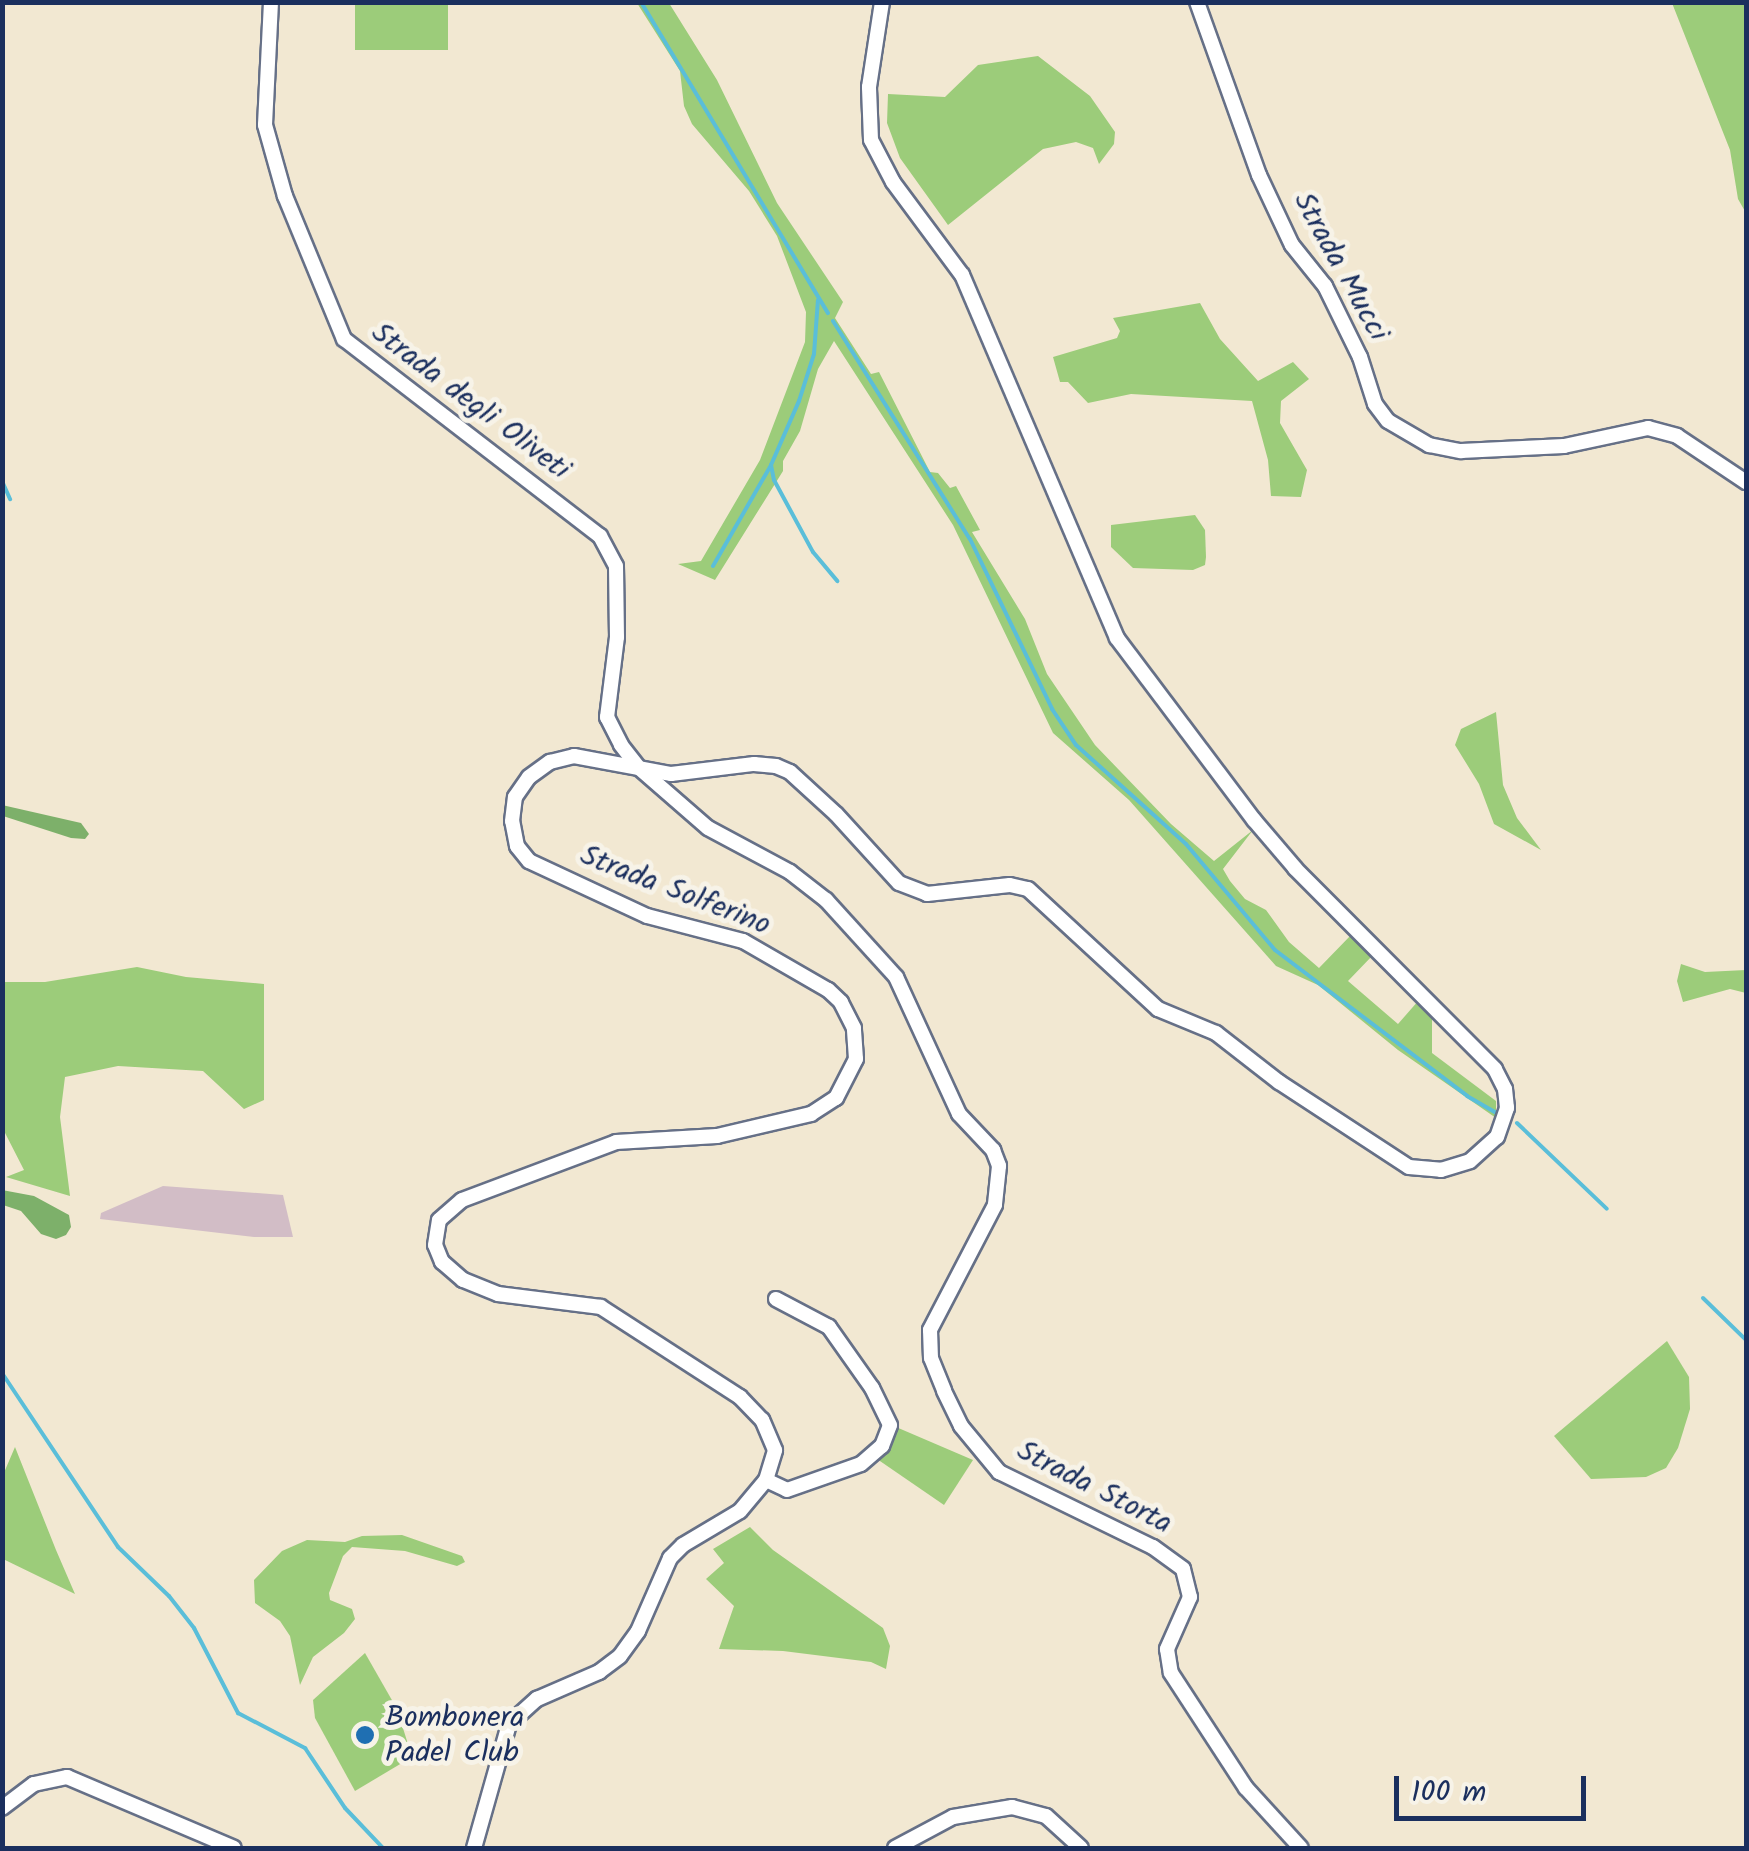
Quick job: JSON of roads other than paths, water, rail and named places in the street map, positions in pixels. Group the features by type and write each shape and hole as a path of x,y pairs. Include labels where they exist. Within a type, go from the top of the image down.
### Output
{"street":[{"name":"Strada degli Oliveti","path":"271,2 265,125 286,196 344,340 600,536 616,566 618,637 607,717 638,768"},
{"name":"Strada Solferino","path":"766,1480 774,1462 772,1436 740,1397 601,1307 498,1294 463,1280 442,1262 435,1245 439,1220 462,1200 616,1142 717,1136 810,1114 836,1098 853,1069 854,1028 841,1002 828,990 744,941 647,916 546,871 518,846 512,821 516,796 529,777 550,762 574,756 671,774 754,764 790,772 836,814 887,873 911,889 942,894 1010,885 1028,889 1158,1009 1216,1033 1279,1082 1409,1167 1441,1170 1470,1161 1502,1129 1508,1103 1495,1069 1295,868 1117,638 962,275 892,182 871,140 870,87 882,2"},
{"name":"Strada Mucci","path":"1197,2 1259,175 1292,245 1325,286 1362,363 1374,404 1388,421 1429,444 1461,451 1541,448 1648,428 1677,436 1746,482"},
{"name":"Strada Storta","path":"638,768 708,828 790,872 826,900 896,977 959,1114 992,1150 999,1166 995,1206 930,1330 931,1358 944,1391 961,1426 999,1472 1153,1547 1183,1569 1190,1597 1167,1649 1171,1673 1246,1788 1301,1848"},
{"path":"474,1848 509,1724 537,1700 599,1672 620,1656 638,1631 670,1558 682,1545 740,1511 766,1480 787,1490 861,1464 882,1446 890,1425 830,1327 776,1299"},
{"path":"2,1808 34,1784 68,1778 234,1848"},
{"path":"895,1848 953,1817 1012,1807 1046,1816 1082,1848"}],"waterway":[{"path":"641,2 828,313"},
{"path":"713,566 771,465 799,401 814,354 818,300"},
{"path":"833,321 970,539 1052,709 1076,745 1186,844 1275,950 1467,1096 1498,1114"},
{"path":"771,465 774,480 813,552 837,581"},
{"path":"2,481 10,499"},
{"path":"1517,1123 1607,1209"},
{"path":"1703,1298 1746,1340"},
{"path":"2,1373 118,1547 169,1596 194,1628 238,1713 305,1748 345,1808 383,1848"}],"place":[{"name":"Bombonera Padel Club","path":"365,1735"}]}
